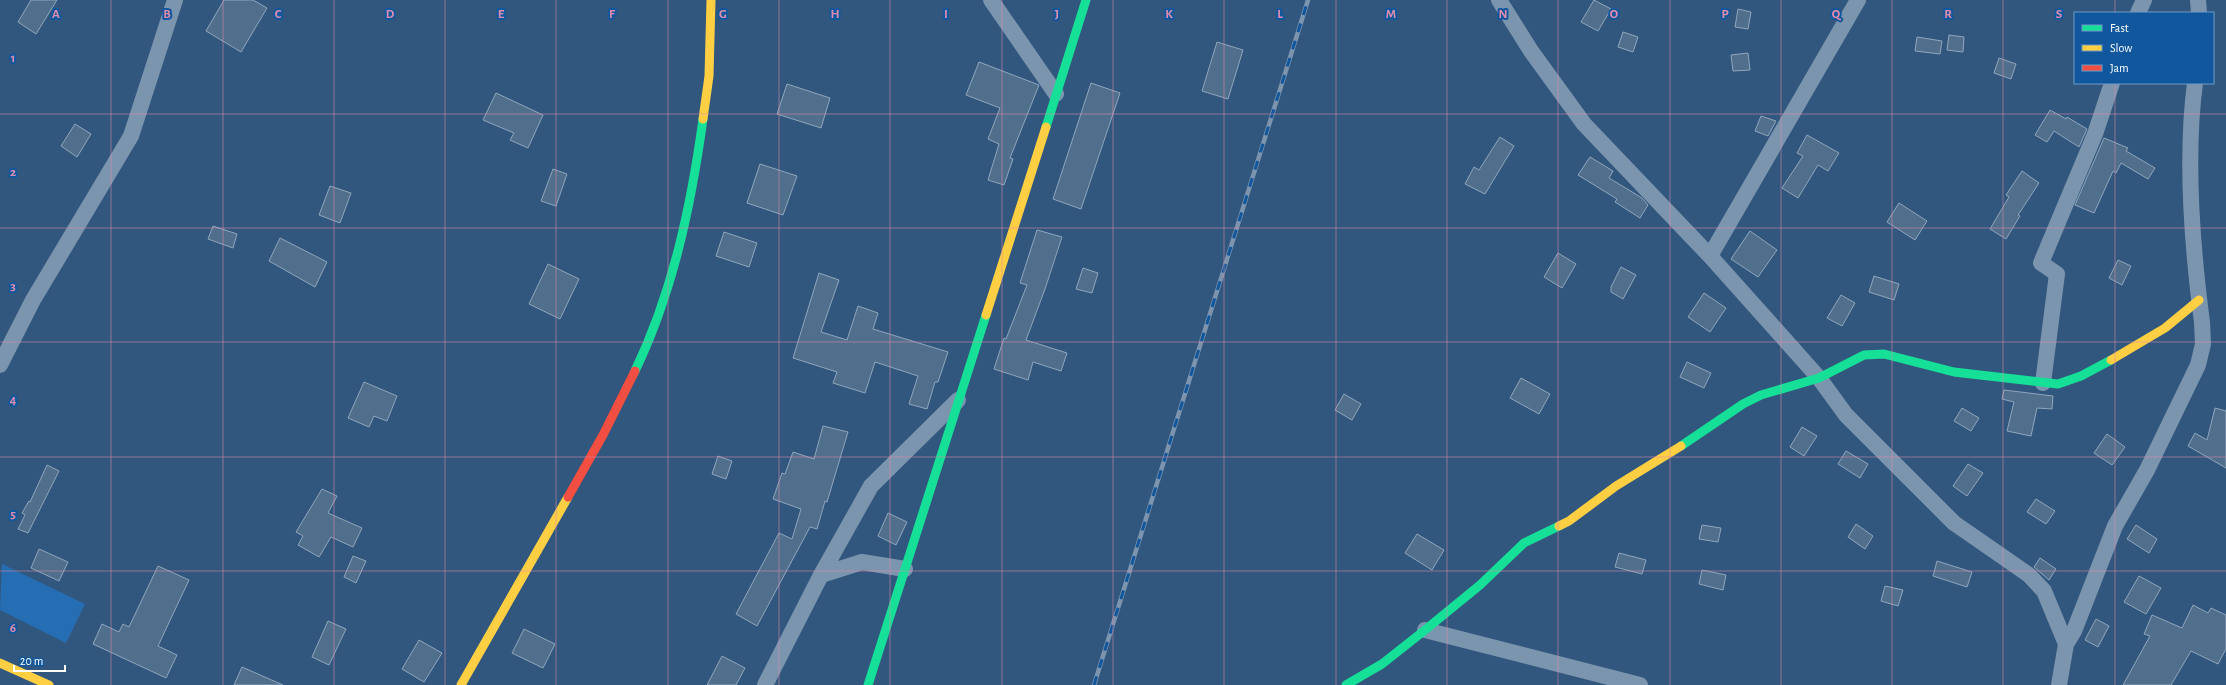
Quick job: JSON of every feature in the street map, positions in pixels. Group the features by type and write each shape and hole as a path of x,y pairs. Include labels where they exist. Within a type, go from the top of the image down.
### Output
{"street":[{"path":"0,365 33,300 130,136 175,0"},
{"path":"461,685 602,435 636,368 662,304 685,227 698,155 709,76 711,0"},
{"path":"992,0 1056,94"},
{"path":"868,685 1086,0"},
{"path":"1499,0 1530,51 1584,124 1710,256 1819,378 1846,416 1938,508 1974,538 2029,575 2044,591 2066,644"},
{"path":"1710,256 1858,0"},
{"path":"2138,12 2144,0"},
{"path":"2198,0 2199,12"},
{"path":"2043,383 2057,274 2041,263 2095,134 2112,84"},
{"path":"2059,685 2066,644 2074,631 2115,526 2147,470 2198,365 2203,344 2189,163 2191,110 2195,84"},
{"path":"1346,685 1382,664 1425,630 1480,585 1524,543 1569,521 1616,486 1658,462 1743,404 1761,395 1819,378 1840,365 1873,353 1954,372 2058,384 2080,376 2141,344 2165,328 2199,300"},
{"path":"765,685 821,575 871,486 959,398"},
{"path":"821,575 862,562 905,569"},
{"path":"1425,630 1640,685"},
{"path":"0,663 49,685"}],"shaded area":[{"path":"2,564 85,604 66,643 0,610"}],"building":[{"path":"31,0 57,0 36,34 18,22"},
{"path":"224,0 253,0 267,8 241,52 206,31"},
{"path":"1594,0 1611,9 1598,31 1581,22"},
{"path":"1738,9 1751,12 1748,29 1735,27"},
{"path":"1623,32 1638,37 1633,52 1618,47"},
{"path":"1949,35 1964,37 1963,52 1947,50"},
{"path":"1917,37 1942,41 1940,54 1915,51"},
{"path":"1217,42 1243,50 1228,99 1202,91"},
{"path":"1748,53 1750,70 1733,71 1731,55"},
{"path":"1999,58 2016,64 2011,79 1994,73"},
{"path":"979,62 1039,85 1010,158 1013,159 1004,185 988,180 999,144 988,139 1000,108 966,95"},
{"path":"1091,83 1120,93 1081,209 1053,199"},
{"path":"787,84 830,98 821,128 777,114"},
{"path":"496,93 543,115 528,148 510,140 514,133 483,120"},
{"path":"2050,110 2066,119 2067,117 2087,129 2079,147 2054,131 2047,142 2035,135"},
{"path":"1761,116 1776,121 1768,136 1755,131"},
{"path":"75,124 91,134 77,157 61,146"},
{"path":"1807,135 1839,153 1828,171 1818,165 1798,198 1782,188 1803,156 1797,153"},
{"path":"1500,137 1514,146 1485,194 1465,184 1474,167 1479,170"},
{"path":"2104,138 2128,148 2126,151 2155,168 2148,179 2121,163 2116,173 2113,171 2094,213 2075,205"},
{"path":"1590,157 1613,171 1609,178 1642,198 1648,205 1640,218 1615,202 1617,199 1578,175"},
{"path":"760,164 797,176 783,215 747,203"},
{"path":"553,169 567,174 556,206 541,201"},
{"path":"2022,171 2039,183 2018,215 2020,216 2006,239 1990,229 2009,197 2006,195"},
{"path":"330,186 351,193 340,223 319,215"},
{"path":"1899,203 1927,221 1915,240 1887,222"},
{"path":"213,226 237,234 233,248 208,239"},
{"path":"1037,230 1062,237 1026,340 1067,353 1061,371 1033,362 1028,380 994,369 1004,338 1006,339 1027,285 1020,283"},
{"path":"1750,231 1777,250 1758,277 1731,259"},
{"path":"724,232 757,243 749,267 716,256"},
{"path":"280,238 327,262 315,287 269,261"},
{"path":"1558,253 1576,264 1562,288 1544,277"},
{"path":"2118,260 2131,266 2122,285 2109,278"},
{"path":"548,264 579,279 560,319 529,304"},
{"path":"1621,267 1636,275 1623,299 1611,292 1611,287"},
{"path":"1083,268 1098,273 1092,293 1076,289"},
{"path":"819,273 839,280 821,332 847,340 858,306 878,313 873,329 948,352 938,382 935,382 927,409 909,404 918,376 875,362 865,393 833,383 837,372 793,358"},
{"path":"1874,276 1899,284 1894,300 1869,292"},
{"path":"1704,293 1726,308 1710,332 1688,317"},
{"path":"1841,295 1855,303 1842,326 1827,318"},
{"path":"1687,362 1711,373 1704,388 1680,377"},
{"path":"1521,378 1550,394 1539,414 1510,398"},
{"path":"364,382 397,396 387,421 374,416 369,427 348,418"},
{"path":"2004,390 2053,396 2052,409 2037,408 2031,436 2007,431 2014,402 2002,399"},
{"path":"1344,394 1361,404 1352,420 1335,410"},
{"path":"1962,408 1979,418 1971,431 1954,421"},
{"path":"2215,408 2226,411 2226,468 2188,446 2195,433 2207,440"},
{"path":"823,426 848,432 827,502 825,501 817,529 810,527 757,626 736,614 779,533 792,539 801,509 773,499 782,473 785,474 793,452 814,459"},
{"path":"1802,427 1817,436 1804,456 1790,447"},
{"path":"2107,434 2125,447 2112,465 2094,453"},
{"path":"1846,451 1868,464 1860,478 1838,464"},
{"path":"718,456 732,461 726,479 712,474"},
{"path":"1968,464 1983,473 1967,496 1953,486"},
{"path":"47,465 59,471 28,533 18,529 25,515 22,513 29,501 30,502"},
{"path":"322,489 337,496 328,513 362,528 353,547 331,537 319,557 298,545 303,536 296,532"},
{"path":"2036,499 2055,511 2046,524 2027,512"},
{"path":"888,513 907,522 896,545 878,536"},
{"path":"1856,524 1873,536 1865,549 1848,537"},
{"path":"1702,525 1721,528 1718,542 1699,539"},
{"path":"2136,525 2157,539 2149,553 2127,539"},
{"path":"1417,534 1444,550 1432,570 1405,553"},
{"path":"39,549 68,562 59,581 31,568"},
{"path":"1619,553 1646,560 1642,574 1615,567"},
{"path":"353,556 366,561 356,583 344,577"},
{"path":"2040,558 2056,569 2049,580 2034,567"},
{"path":"1937,561 1972,572 1967,587 1933,576"},
{"path":"158,566 189,580 158,646 177,655 166,678 93,644 102,624 119,632 123,624 129,627"},
{"path":"1702,570 1726,575 1723,590 1699,584"},
{"path":"2139,576 2161,588 2146,614 2124,602"},
{"path":"1885,586 1903,590 1898,606 1881,601"},
{"path":"2193,605 2208,613 2211,608 2226,615 2226,649 2218,664 2191,651 2171,685 2123,685 2150,636 2144,634 2152,615 2182,628"},
{"path":"2096,619 2109,626 2098,647 2085,640"},
{"path":"328,621 346,629 329,665 312,657"},
{"path":"524,629 555,644 543,668 512,653"},
{"path":"419,640 442,653 424,682 402,669"},
{"path":"722,656 745,668 736,685 707,685"},
{"path":"242,667 283,685 234,685"}],"railway":[{"path":"1094,685 1308,0"}],"traffic: fast":[{"path":"1046,127 1086,0"},
{"path":"635,371 660,311 679,248 693,184 703,119"},
{"path":"868,685 986,315"},
{"path":"1681,446 1743,404 1761,395 1819,378 1864,355 1884,354 1954,372 2058,384 2081,376 2111,360"},
{"path":"1346,685 1382,664 1425,630 1480,585 1524,543 1559,526"}],"traffic: slow":[{"path":"703,119 709,76 711,0"},
{"path":"986,315 1046,127"},
{"path":"2111,360 2165,328 2199,300"},
{"path":"1559,526 1569,521 1616,486 1681,446"},
{"path":"461,685 568,497"},
{"path":"0,663 49,685"}],"traffic: jam":[{"path":"568,497 603,435 635,371"}]}
